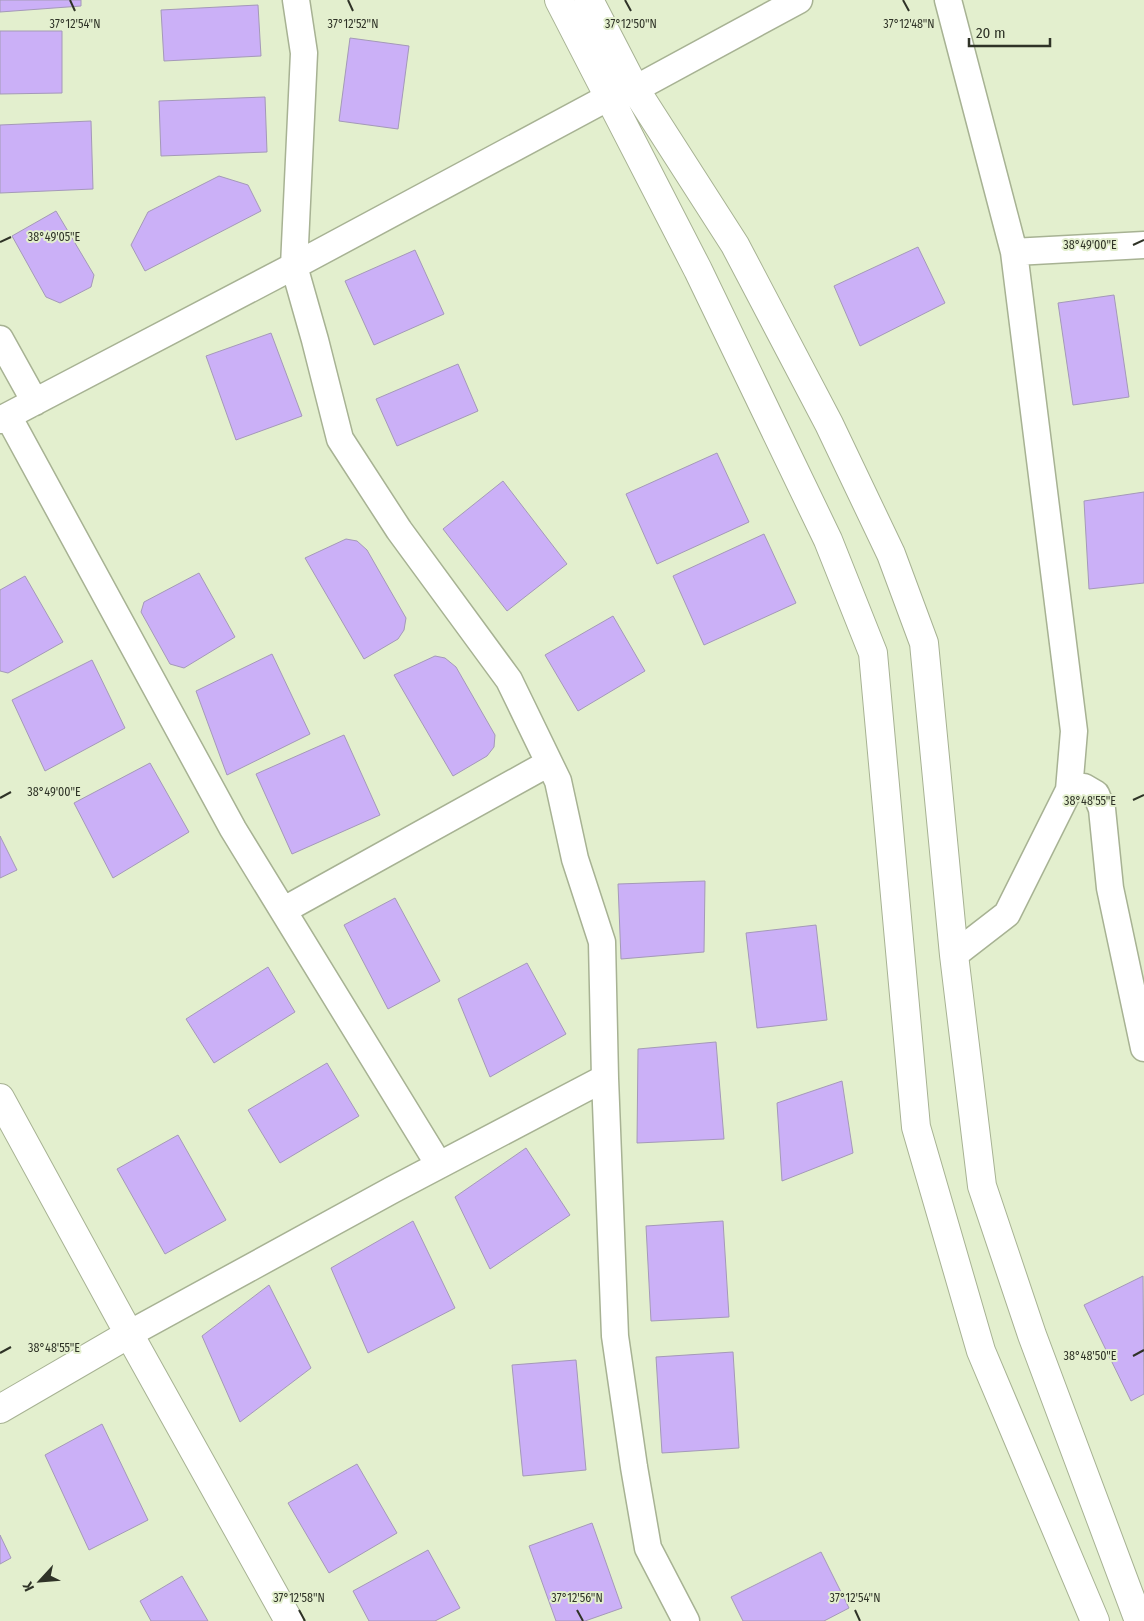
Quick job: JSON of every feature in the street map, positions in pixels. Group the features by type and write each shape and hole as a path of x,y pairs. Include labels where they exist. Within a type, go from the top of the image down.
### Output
{"main road":[{"path":"559,0 698,270 828,540 873,653 916,1127 981,1351 1095,1621"},
{"path":"589,0 635,90 735,245 816,398 891,554 924,643 954,954 982,1186 1032,1335 1139,1621"},
{"path":"0,1098 289,1621"},
{"path":"0,1409 129,1334"}],"street":[{"path":"296,0 304,53 294,266 340,439 399,530 509,680 558,781 575,859 602,942 604,1078 616,1336 634,1467 648,1548 686,1621"},
{"path":"440,1165 229,820 4,418 294,266 609,97 635,90 799,0"},
{"path":"948,0 1014,252 1074,731 1069,790 1007,914 954,954"},
{"path":"1014,252 1144,245"},
{"path":"0,339 35,402"},
{"path":"284,910 549,763"},
{"path":"1069,790 1084,787 1096,794 1102,809 1110,888 1144,1048"},
{"path":"129,1334 604,1078"}],"building":[{"path":"0,0 81,0 81,6 0,12"},
{"path":"258,5 261,56 164,61 161,10"},
{"path":"0,31 62,31 62,93 0,94"},
{"path":"350,38 409,46 398,129 339,121"},
{"path":"265,97 267,152 161,156 159,101"},
{"path":"91,121 93,189 0,193 0,125"},
{"path":"219,176 248,185 261,211 145,271 131,245 148,212"},
{"path":"56,211 94,275 91,287 60,303 46,297 12,236"},
{"path":"918,247 945,303 860,346 834,286"},
{"path":"415,250 444,314 374,345 345,281"},
{"path":"1114,295 1129,397 1073,405 1058,303"},
{"path":"271,333 302,416 236,440 206,356"},
{"path":"458,364 478,411 397,446 376,399"},
{"path":"717,453 749,522 657,564 626,494"},
{"path":"503,481 567,564 507,611 443,529"},
{"path":"1144,492 1144,583 1089,589 1084,501"},
{"path":"764,534 796,603 704,645 673,576"},
{"path":"346,539 357,541 367,550 406,618 404,630 398,639 364,659 305,558"},
{"path":"199,573 235,637 184,668 170,664 141,612 144,602"},
{"path":"25,576 63,642 8,673 0,671 0,590"},
{"path":"613,616 645,671 578,711 545,655"},
{"path":"272,654 310,734 227,775 196,691"},
{"path":"435,656 445,658 456,667 495,735 494,747 487,756 453,776 394,675"},
{"path":"92,660 125,728 45,771 12,700"},
{"path":"344,735 380,815 292,854 256,774"},
{"path":"150,763 189,832 113,878 74,803"},
{"path":"0,836 17,870 0,878"},
{"path":"705,881 704,952 621,959 618,884"},
{"path":"395,898 440,981 388,1009 344,925"},
{"path":"816,925 827,1020 757,1028 746,933"},
{"path":"527,963 566,1034 490,1077 458,999"},
{"path":"268,967 295,1012 214,1063 186,1019"},
{"path":"716,1042 724,1139 637,1143 638,1049"},
{"path":"327,1063 359,1116 280,1163 248,1110"},
{"path":"842,1081 853,1153 782,1181 777,1103"},
{"path":"178,1135 226,1220 165,1254 117,1169"},
{"path":"526,1148 570,1215 490,1269 455,1197"},
{"path":"413,1221 455,1308 368,1353 331,1268"},
{"path":"723,1221 729,1317 651,1321 646,1226"},
{"path":"1143,1276 1144,1394 1131,1401 1084,1305"},
{"path":"269,1285 311,1368 240,1422 202,1336"},
{"path":"733,1352 739,1448 662,1453 656,1357"},
{"path":"576,1360 586,1470 523,1476 512,1365"},
{"path":"102,1424 148,1520 89,1550 45,1455"},
{"path":"357,1464 397,1533 329,1573 288,1503"},
{"path":"592,1523 622,1608 585,1621 556,1621 529,1546"},
{"path":"0,1535 11,1558 0,1564"},
{"path":"428,1550 460,1608 435,1621 369,1621 353,1591"},
{"path":"821,1552 849,1608 824,1621 743,1621 731,1597"},
{"path":"182,1576 208,1621 151,1621 140,1601"}]}
